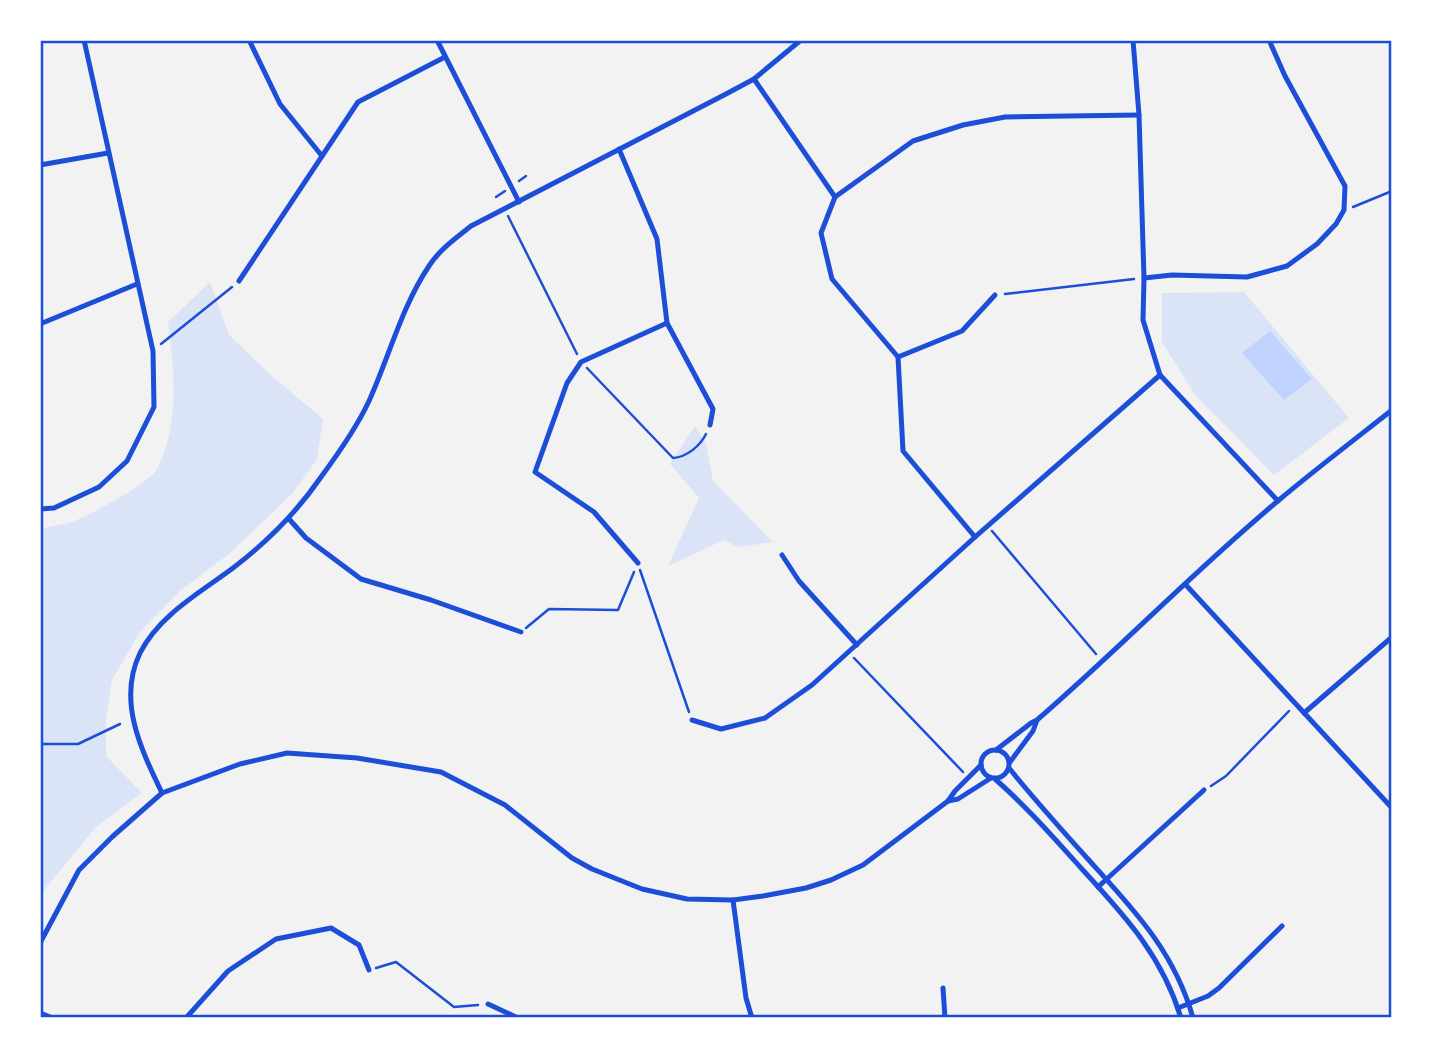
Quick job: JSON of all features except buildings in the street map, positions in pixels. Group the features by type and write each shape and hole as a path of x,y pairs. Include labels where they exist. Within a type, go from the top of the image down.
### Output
{"street":[{"path":"40,509 54,508 99,487 127,461 154,407 153,351 84,40"},
{"path":"249,40 280,104 322,156"},
{"path":"437,40 519,202"},
{"path":"162,793 145,757 130,712 131,681 140,653 154,630 235,567 289,519 322,476 368,404 415,291 430,264 450,242 471,226 754,79 801,40"},
{"path":"1133,40 1139,115 1143,320 1160,375 1278,501"},
{"path":"1144,278 1172,275 1247,276 1287,266 1317,244 1336,224 1344,210 1345,186 1285,76 1269,40"},
{"path":"239,281 358,102 445,57"},
{"path":"754,79 835,197"},
{"path":"975,537 903,451 898,357 832,279 821,233 835,197 913,141 963,125 1005,117 1139,115"},
{"path":"619,149 657,239 667,323 713,409 710,425"},
{"path":"40,165 108,153"},
{"path":"40,324 137,284"},
{"path":"898,357 962,331 995,295"},
{"path":"638,563 594,512 535,472 566,383 581,362 667,323"},
{"path":"692,720 721,729 765,718 812,685 1160,375"},
{"path":"40,943 79,870 162,793 240,764 287,753 357,758 441,772 505,805 572,858 616,880 687,900 733,900 806,888 831,880 863,865 948,802 981,765 984,755 996,750 1037,720 1103,663 1185,584 1278,501 1392,410"},
{"path":"289,519 306,538 362,579 521,632"},
{"path":"782,555 799,581 857,645"},
{"path":"1185,584 1392,808"},
{"path":"1304,713 1392,637"},
{"path":"948,802 1004,775 1033,731 1037,720"},
{"path":"996,750 1005,754 1009,765 1041,808 1150,929 1194,1018"},
{"path":"981,765 983,772 1028,809 1149,947 1164,972 1181,1018"},
{"path":"1098,887 1205,790"},
{"path":"733,900 746,998 752,1018"},
{"path":"1178,1007 1208,996 1219,988 1282,926"},
{"path":"186,1018 228,971 276,939 331,928 359,945 369,970"},
{"path":"943,988 945,1018"},
{"path":"488,1004 518,1018"},
{"path":"40,1013 53,1018"}],"path":[{"path":"1344,210 1392,191"},
{"path":"506,210 581,362 673,458 684,457 704,439 710,425"},
{"path":"995,295 1144,278"},
{"path":"153,351 239,281"},
{"path":"988,526 1103,663"},
{"path":"521,632 549,610 618,610 638,563"},
{"path":"638,563 692,720"},
{"path":"849,653 968,778"},
{"path":"1205,790 1226,776 1296,704"},
{"path":"40,744 78,744 120,724"},
{"path":"369,970 396,962 454,1007 488,1004"}],"shaded area":[{"path":"210,282 229,335 323,419 317,459 293,493 229,554 180,591 140,632 112,680 106,720 106,756 142,793 96,827 40,895 40,529 72,522 91,513 143,482 157,469 169,434 172,415 173,377 168,322"},
{"path":"1244,292 1349,418 1274,475 1195,395 1162,342 1162,293"},
{"path":"695,426 706,444 713,481 773,542 738,547 724,540 668,566 699,498 670,464"}],"water":[{"path":"1270,331 1312,379 1284,400 1242,353"}]}
